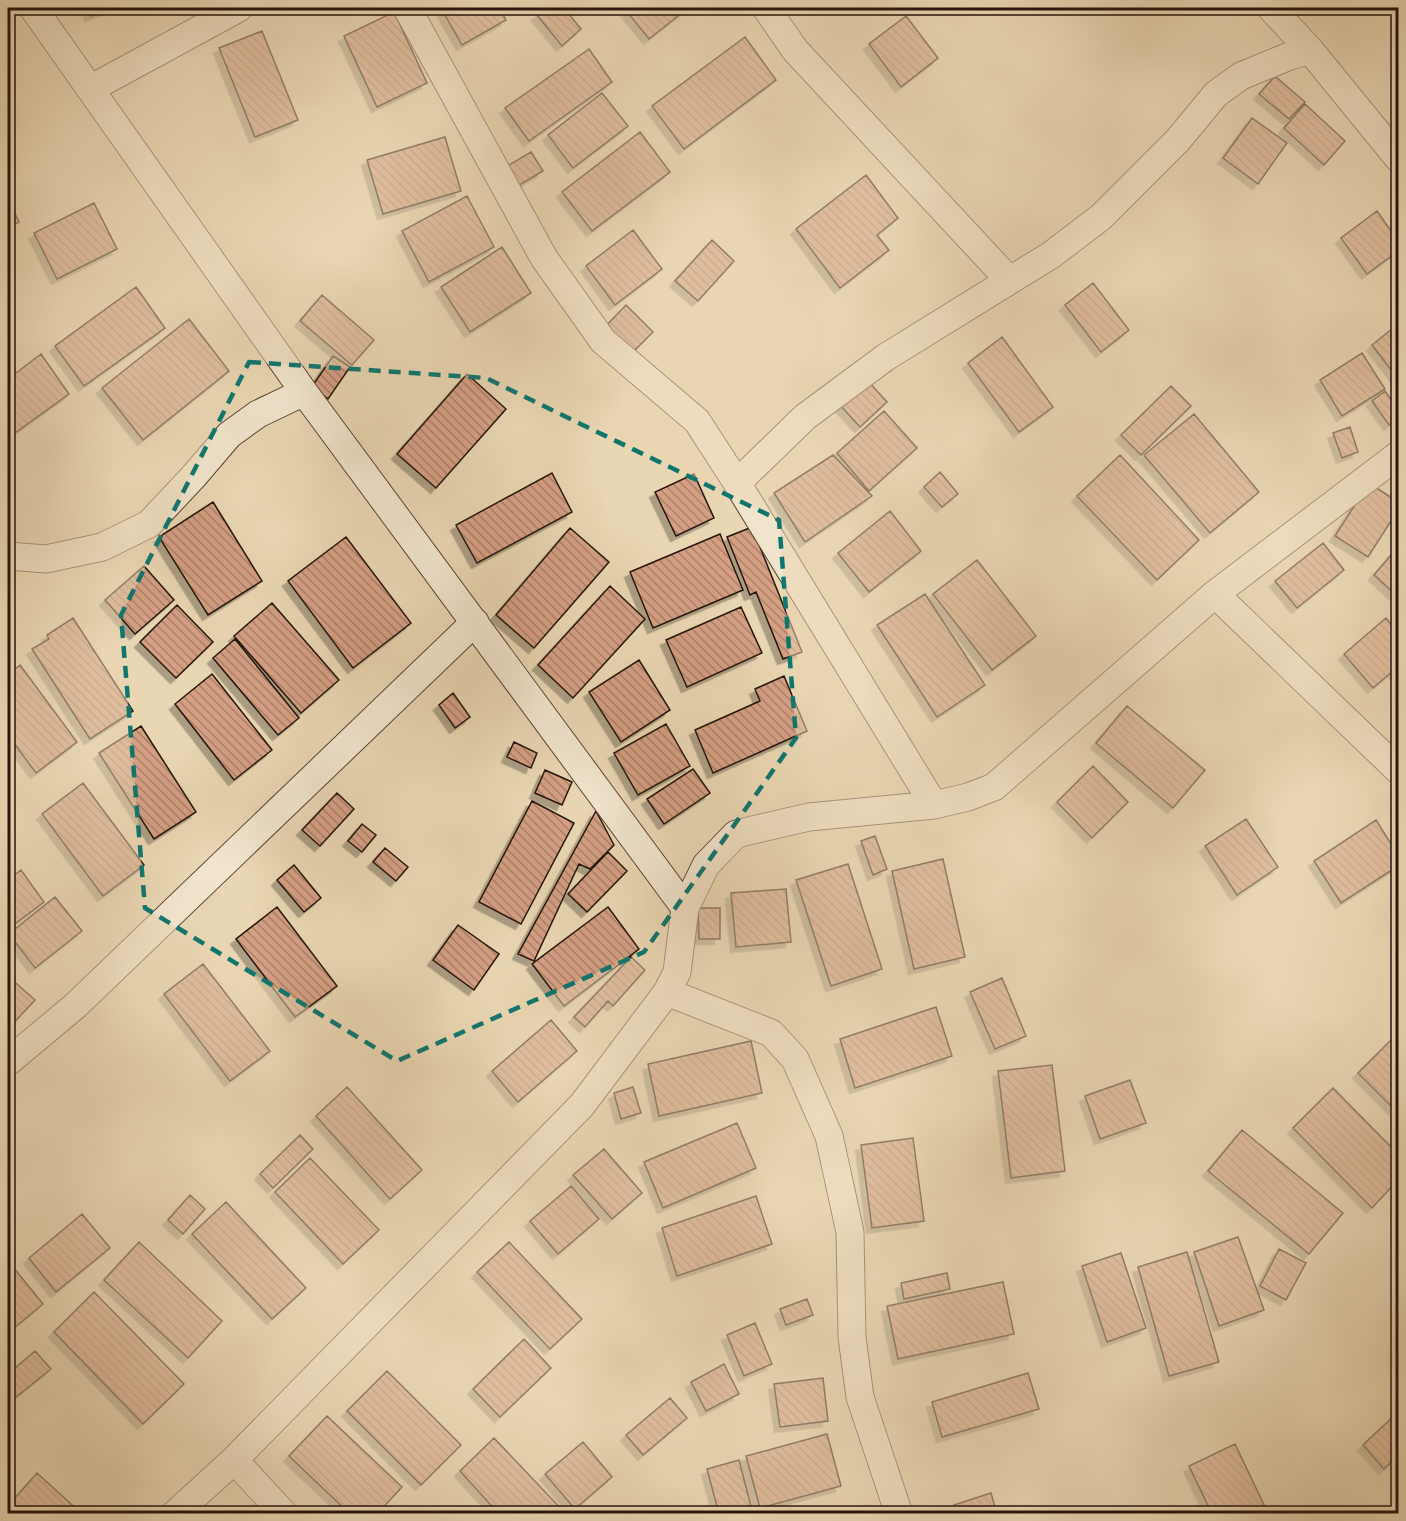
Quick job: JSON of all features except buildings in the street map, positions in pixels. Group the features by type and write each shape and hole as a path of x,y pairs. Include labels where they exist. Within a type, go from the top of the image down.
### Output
{"street":[{"path":"33,8 304,392 685,908"},
{"path":"90,88 239,8"},
{"path":"407,8 544,258 603,341 697,421 934,805"},
{"path":"766,8 795,50 1009,280"},
{"path":"1271,8 1310,50 1398,158"},
{"path":"737,483 805,417 886,357 1051,255 1101,217 1178,140 1216,94 1241,76 1310,50"},
{"path":"8,556 46,560 102,547 149,524 229,435 258,414 304,392"},
{"path":"176,1514 234,1460 582,1106 667,992 677,972 685,908 706,865 736,834 809,817 934,805 968,797 994,787 1215,594 1398,455"},
{"path":"1215,594 1398,770"},
{"path":"8,1062 75,1006 475,622"},
{"path":"667,992 771,1033 795,1059 830,1136 850,1232 852,1337 860,1397 899,1514"},
{"path":"234,1460 284,1514"}],"highlighted area":[{"path":"249,362 486,378 779,520 796,738 644,952 397,1061 145,908 121,615"}]}
